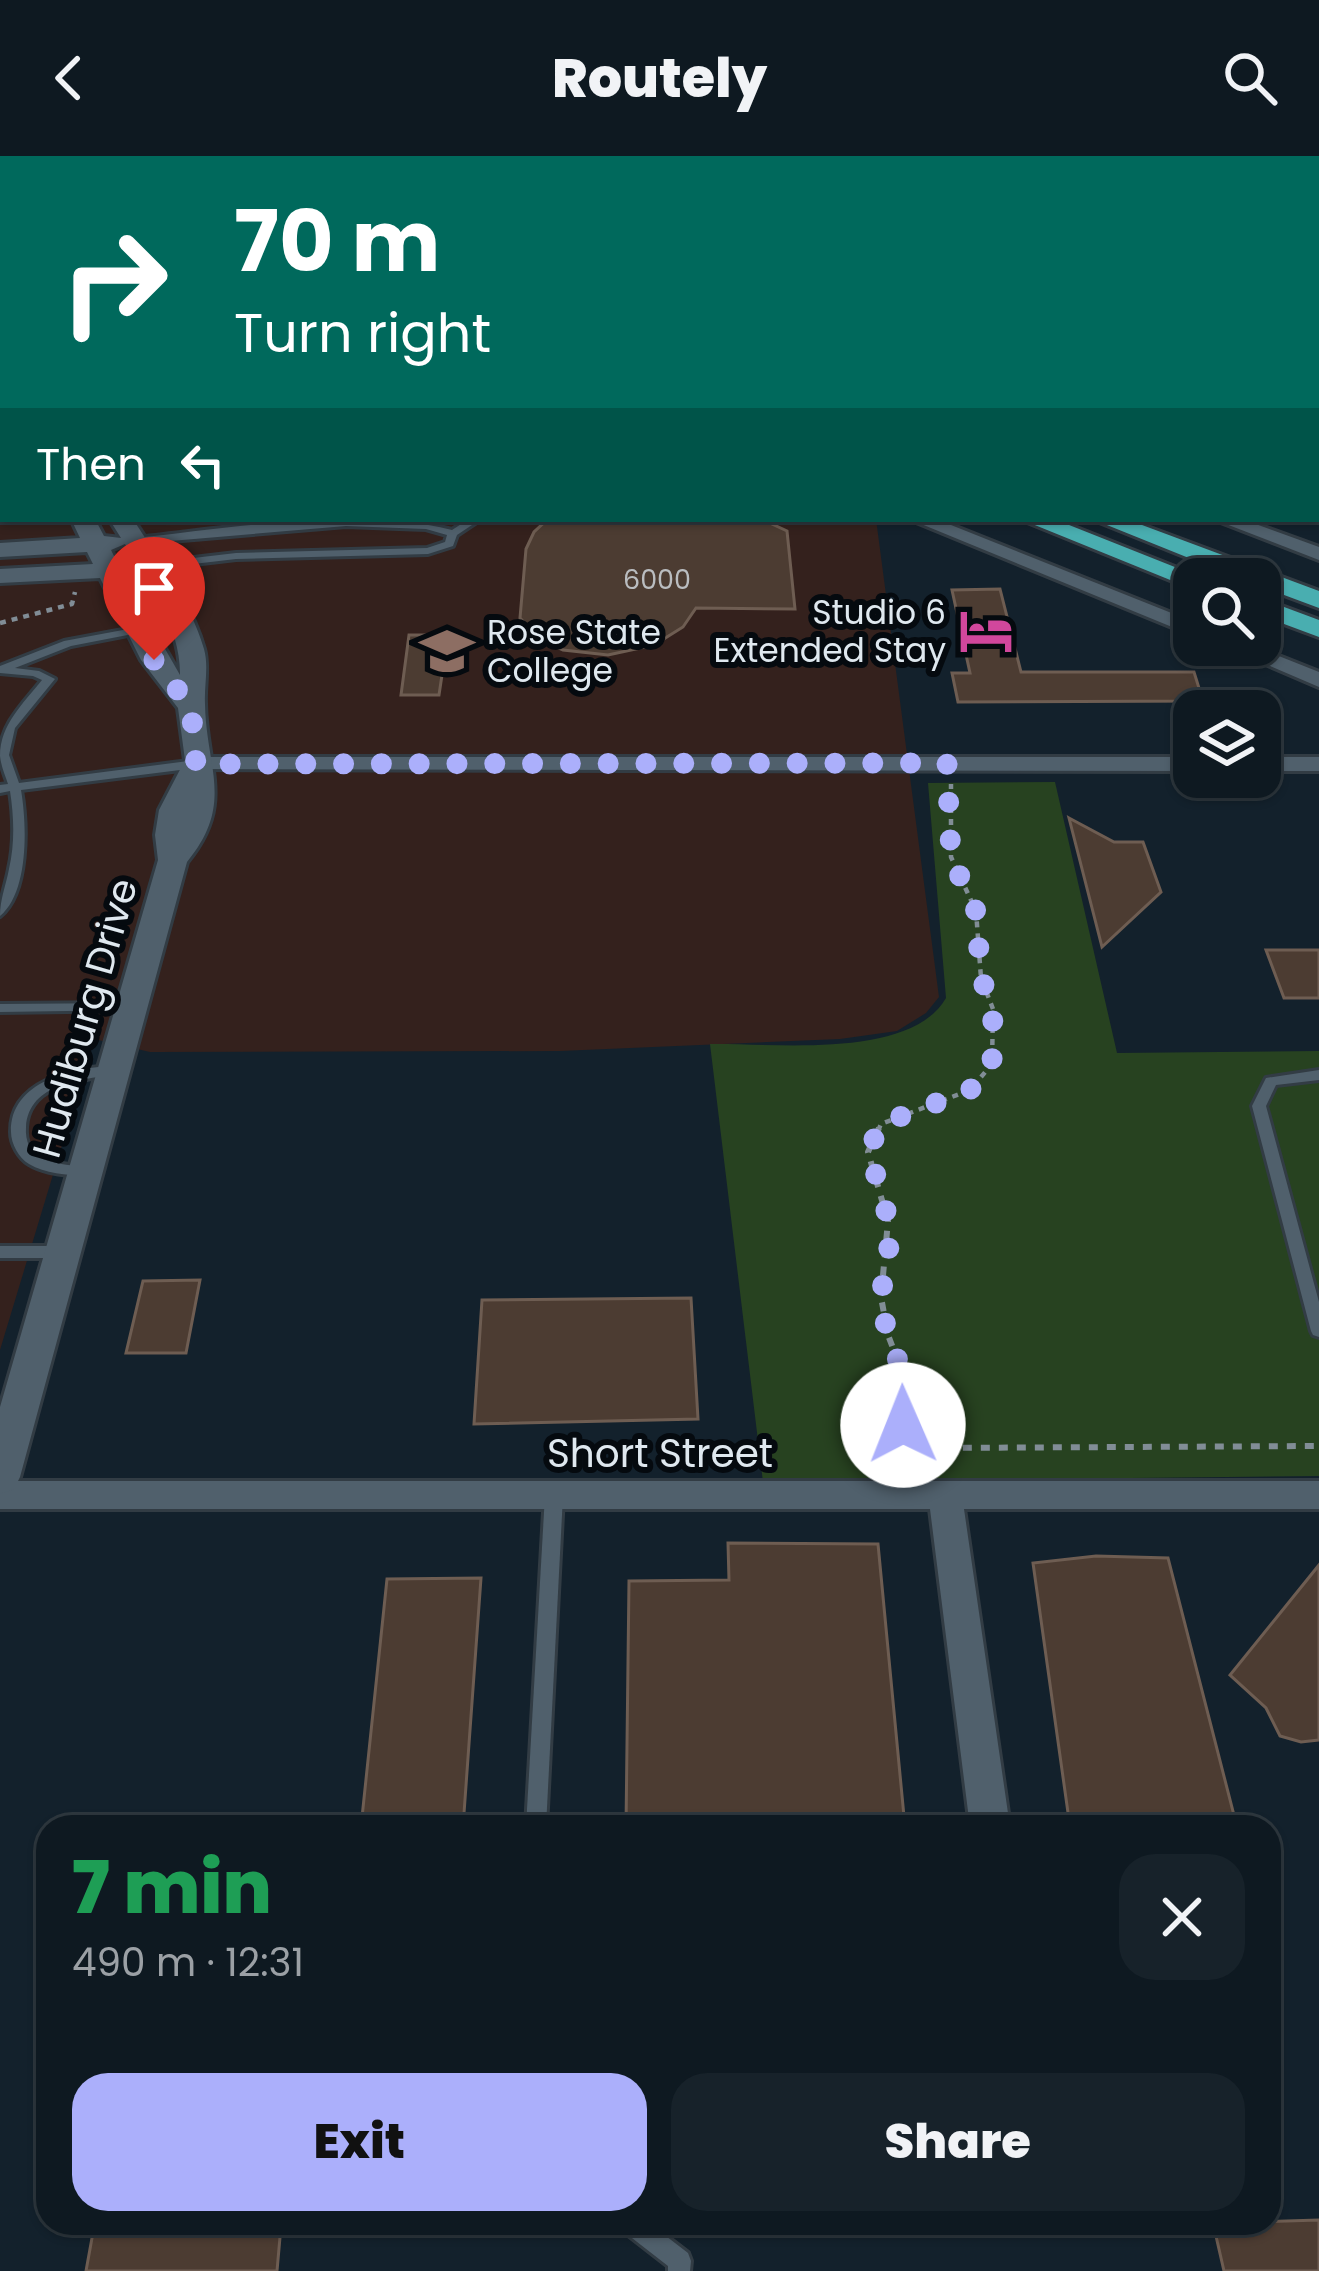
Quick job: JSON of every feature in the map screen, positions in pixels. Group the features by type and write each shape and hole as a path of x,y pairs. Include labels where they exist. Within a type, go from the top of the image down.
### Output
{"highway":[{"path":"1040,522 1173,573"},
{"path":"1112,522 1319,600"},
{"path":"1281,614 1319,629"}],"street":[{"path":"83,522 154,660 191,707"},
{"path":"927,522 1173,621"},
{"path":"1231,522 1319,554"},
{"path":"0,550 93,545 128,530"},
{"name":"Hudiburg Drive","path":"0,1477 173,860 194,839 206,793 196,764 192,653 151,566 128,530"},
{"path":"0,576 151,566"},
{"path":"1281,665 1319,680"},
{"path":"196,764 1173,764"},
{"path":"1281,764 1319,764"},
{"name":"Short Street","path":"0,1495 1319,1495"},
{"path":"945,1495 988,1815"}],"lane":[{"path":"151,566 236,556 428,551 449,544 453,533 471,522"},
{"path":"364,550 366,526"},
{"path":"128,530 436,526 453,533"},
{"path":"1,670 68,643 139,630"},
{"path":"0,911 8,896 20,824 19,785 3,755 9,728 49,679 1,670"},
{"path":"0,789 196,764"},
{"path":"0,1009 130,1007"},
{"path":"85,1172 34,1161 19,1142 18,1122 28,1101 42,1088 75,1074 112,1071"},
{"path":"1319,1075 1270,1081 1259,1106 1319,1331"},
{"path":"0,1252 62,1252"},
{"path":"537,1815 554,1495"},
{"path":"646,2235 680,2261 680,2271"}],"path":[{"path":"947,763 951,857 976,911 981,977 993,1009 992,1064 970,1090 881,1124 868,1152 888,1221 890,1244 881,1297 888,1335 909,1390 903,1425 910,1439 930,1448 1319,1446"}],"shaded area":[{"name":"Rose State College","path":"0,522 876,522 939,997 926,1013 897,1031 840,1039 560,1051 150,1052 94,1039 0,1350"}],"green space":[{"path":"1055,782 1117,1053 1319,1051 1319,1476 763,1482 710,1044 873,1040 928,1018 946,998 928,783"}],"building":[{"path":"545,522 768,522 787,531 795,609 696,608 683,627 654,645 608,655 563,650 539,639 520,618 526,549"},
{"name":"Studio 6 Extended Stay","path":"1000,589 1021,672 1194,672 1200,690 1173,690 1173,701 958,702 952,673 970,673 952,590"},
{"path":"409,635 448,635 439,695 401,695"},
{"path":"1069,818 1114,842 1143,842 1161,892 1102,947"},
{"path":"1266,950 1319,950 1319,998 1284,998"},
{"path":"200,1280 186,1353 126,1353 143,1281"},
{"path":"691,1298 698,1419 474,1424 482,1300"},
{"path":"728,1543 878,1544 904,1815 626,1815 629,1581 729,1580"},
{"path":"1096,1556 1168,1558 1234,1815 1068,1815 1033,1563"},
{"path":"1319,1565 1319,1740 1301,1742 1280,1736 1266,1708 1230,1675"},
{"path":"481,1578 464,1815 362,1815 387,1579"},
{"path":"1319,2220 1319,2271 1224,2271 1216,2235 1281,2235 1281,2221"},
{"path":"93,2235 280,2235 277,2271 86,2271"}],"place":[{"name":"Studio 6 Extended Stay","path":"986,631"},
{"name":"Rose State College","path":"447,651"}],"route":[{"path":"154,660 191,707 196,764 947,763 951,857 976,911 981,977 993,1009 992,1064 970,1090 881,1124 872,1135 868,1152 890,1244 881,1297 888,1335 909,1390 903,1425"}]}
